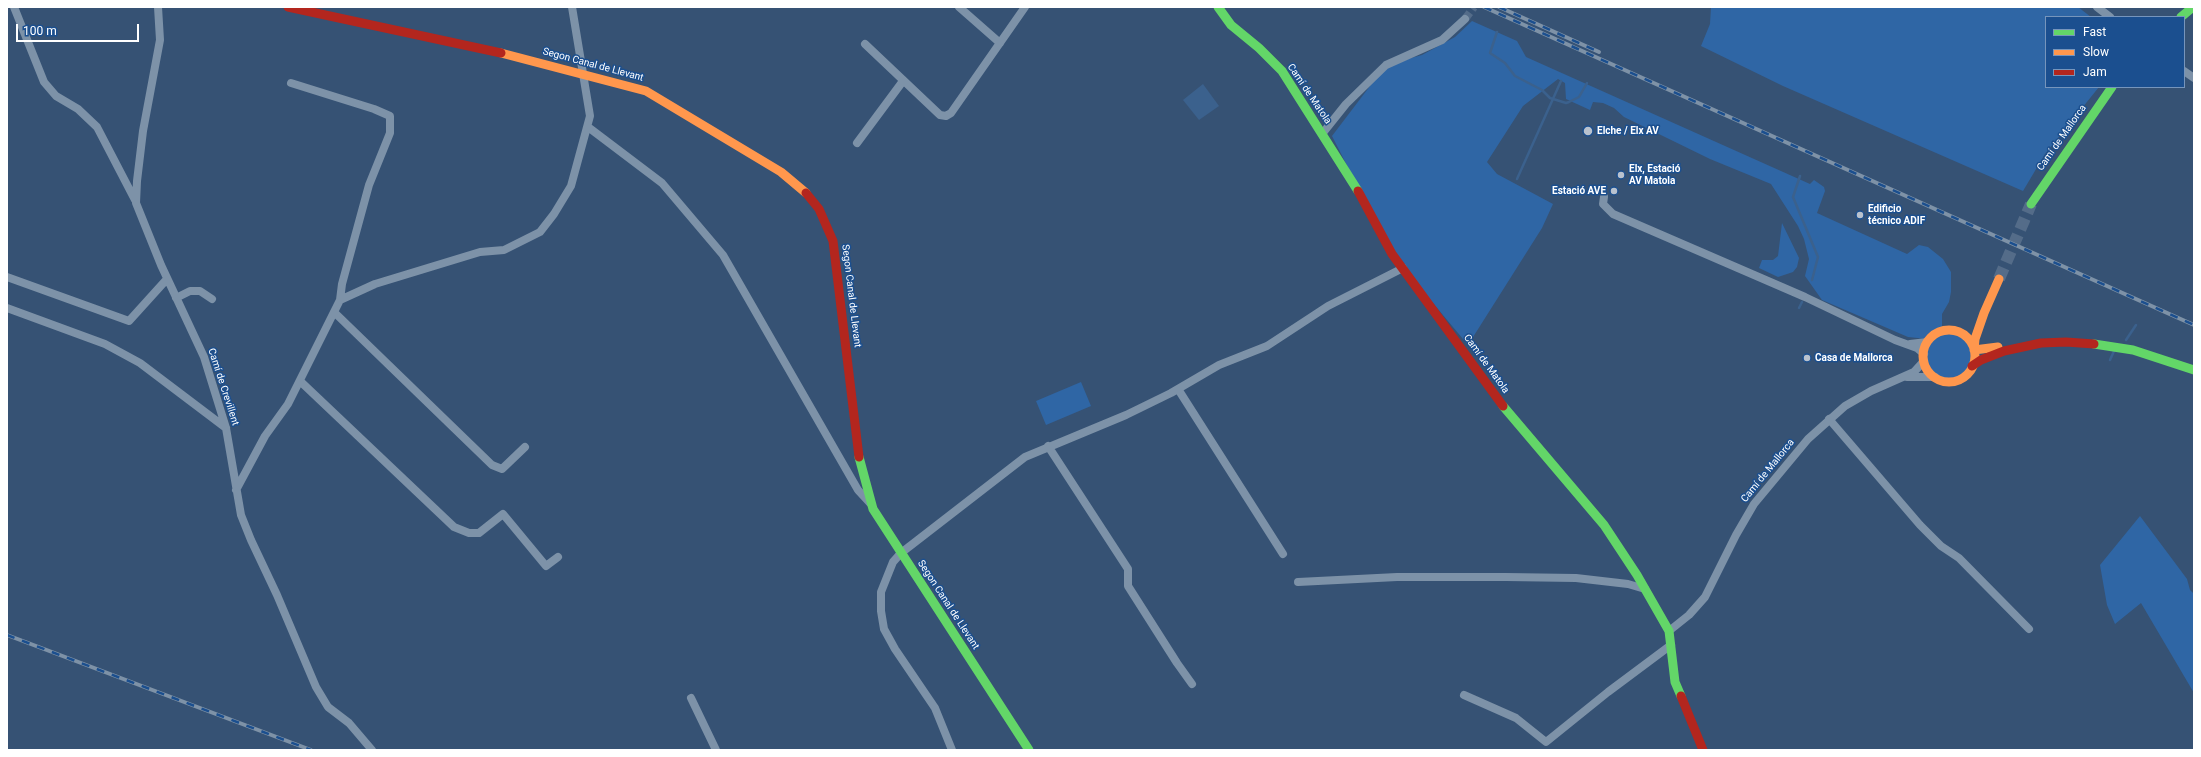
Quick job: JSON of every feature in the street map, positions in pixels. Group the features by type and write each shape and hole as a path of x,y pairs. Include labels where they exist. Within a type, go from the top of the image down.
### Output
{"street":[{"path":"14,7 44,82 56,96 78,109 97,128 136,203"},
{"name":"Camí de Crevillent","path":"158,7 160,40 142,131 136,181 136,203 167,279 204,357 231,445 236,490 241,514 251,540 277,595 316,687 328,707 349,723 372,750"},
{"name":"Segon Canal de Llevant","path":"288,7 520,57 646,91 781,172 805,192 819,208 833,241 860,462 872,505 1029,750"},
{"path":"340,300 375,284 480,252 504,250 540,232 571,186 590,116 585,74 572,7"},
{"path":"959,7 1000,43"},
{"path":"865,44 940,115 946,116 951,113 1025,7"},
{"name":"Camí de Matola","path":"1218,7 1231,25 1259,48 1282,71 1358,191 1390,250 1402,268 1515,422 1604,525 1645,589 1669,631 1675,682 1703,750"},
{"path":"2097,7 2109,16"},
{"path":"2182,16 2193,7"},
{"path":"1322,134 1346,104 1386,65 1442,40 1465,19"},
{"path":"2185,72 2194,78"},
{"path":"857,143 903,80"},
{"path":"236,490 265,436 288,404 340,300 342,284 369,185 390,133 390,116 374,109 291,83"},
{"name":"Camí de Mallorca","path":"2031,204 2050,174 2111,88"},
{"path":"588,127 662,183 723,255 858,490 872,505"},
{"path":"1604,197 1603,204 1613,214 1822,305 1904,344 1917,348 1924,357 1930,373 1935,377 1948,381 1955,381 1966,374 1972,366 1981,360 2004,351 2041,343 2066,342 2104,345 2133,350 2194,370"},
{"path":"952,750 935,708 906,666 884,629 881,611 881,592 890,568 901,552 1010,466 1025,456 1126,415 1178,389 1219,365 1267,346 1328,306 1402,268"},
{"path":"7,277 130,321 167,279"},
{"path":"1972,366 1975,339 1998,279"},
{"path":"176,298 190,292 200,291 212,300"},
{"path":"7,308 105,344 140,363 226,428"},
{"path":"334,312 492,465 502,469 525,447"},
{"path":"1962,334 1976,325 1984,313"},
{"path":"1924,357 1927,342 1937,333 1943,331 1956,331 1962,334 1968,338 1974,350"},
{"path":"1974,350 1984,350 2029,340 2085,339 2131,346 2172,358 2194,367"},
{"path":"1904,344 1927,342"},
{"name":"Camí de Mallorca","path":"1669,631 1689,615 1705,597 1736,535 1754,504 1808,439 1828,420 1859,397 1918,370 1924,357"},
{"name":"Camí de Mallorca","path":"1904,377 1935,377"},
{"path":"300,381 454,527 469,532 479,533 504,514 546,566 558,557"},
{"path":"1178,389 1282,554"},
{"path":"1828,420 1920,525 1941,546 1959,558 2029,629"},
{"path":"1048,446 1128,569 1128,586 1176,663 1192,684"},
{"path":"1298,582 1397,577 1576,578 1628,584 1645,589"},
{"path":"1464,695 1516,718 1546,742 1602,696 1671,645"},
{"path":"691,698 716,750"}],"shaded area":[{"path":"1711,7 2078,7 2090,16 2045,16 2045,88 2098,88 2045,154 2023,191 1783,86 1701,46 1710,24"},
{"path":"1472,21 1517,41 1526,57 1810,184 1814,180 1824,187 1825,191 1817,213 1907,254 1919,245 1928,247 1943,259 1951,272 1951,292 1949,302 1942,314 1942,330 1927,339 1908,337 1822,300 1805,276 1809,259 1804,239 1798,226 1771,184 1710,159 1624,117 1614,108 1603,103 1593,102 1590,110 1566,99 1565,83 1558,79 1523,106 1487,162 1497,174 1553,204 1542,228 1468,345 1392,254 1332,136 1386,65 1422,55 1455,37"},
{"path":"1203,84 1219,106 1199,120 1183,100"},
{"path":"1782,223 1799,258 1797,267 1793,272 1778,277 1759,268 1762,260 1773,260 1778,256"},
{"path":"1949,331 1958,333 1966,338 1971,346 1973,355 1971,364 1966,372 1958,377 1949,379 1940,377 1932,372 1927,364 1925,355 1927,346 1932,338 1940,333"},
{"path":"1081,382 1091,406 1046,425 1036,401"},
{"path":"2140,516 2187,579 2190,590 2194,594 2194,693 2141,603 2115,624 2107,605 2100,565"}],"waterway":[{"path":"1497,32 1490,53 1505,63 1515,76 1542,90 1550,98 1566,103 1569,102 1579,97 1587,83"},
{"path":"1517,179 1561,81"},
{"path":"1800,176 1793,197 1818,257 1812,280"},
{"path":"1799,308 1802,302"},
{"path":"2126,340 2136,325"},
{"path":"2110,360 2114,351"}],"tunnel":[{"path":"1465,19 1474,7"},
{"path":"1999,279 2031,204"}],"railway":[{"path":"1484,7 2194,325"},
{"path":"1499,7 1599,52"},
{"path":"7,635 311,750"}],"traffic: fast":[{"path":"1218,7 1231,25 1259,48 1282,71 1358,191"},
{"path":"2182,16 2193,7"},
{"path":"2031,204 2111,88"},
{"path":"2094,344 2133,350 2194,370"},
{"path":"1503,406 1604,525 1637,575 1669,631 1675,682 1681,696"},
{"path":"859,457 873,509 1029,750"}],"traffic: slow":[{"path":"501,53 646,91 781,172 806,193"},
{"path":"1974,350 1975,339 1984,313 1999,279"},
{"path":"1949,330 1959,332 1967,338 1973,346 1975,356 1973,366 1967,374 1959,380 1949,382 1939,380 1931,374 1925,366 1923,356 1925,346 1931,338 1939,332 1949,330"},
{"path":"1974,350 1998,347"}],"traffic: jam":[{"path":"288,7 501,53"},
{"path":"1358,191 1392,254 1503,406"},
{"path":"806,193 819,209 833,241 859,457"},
{"path":"1972,366 1981,360 2004,351 2041,343 2066,342 2094,344"},
{"path":"1681,696 1703,750"}],"place":[{"name":"Elche / Elx AV","path":"1588,131"},
{"name":"Elx, Estació AV Matola","path":"1621,175"},
{"name":"Estació AVE","path":"1614,191"},
{"name":"Edificio técnico ADIF","path":"1860,215"},
{"name":"Casa de Mallorca","path":"1807,358"}]}
